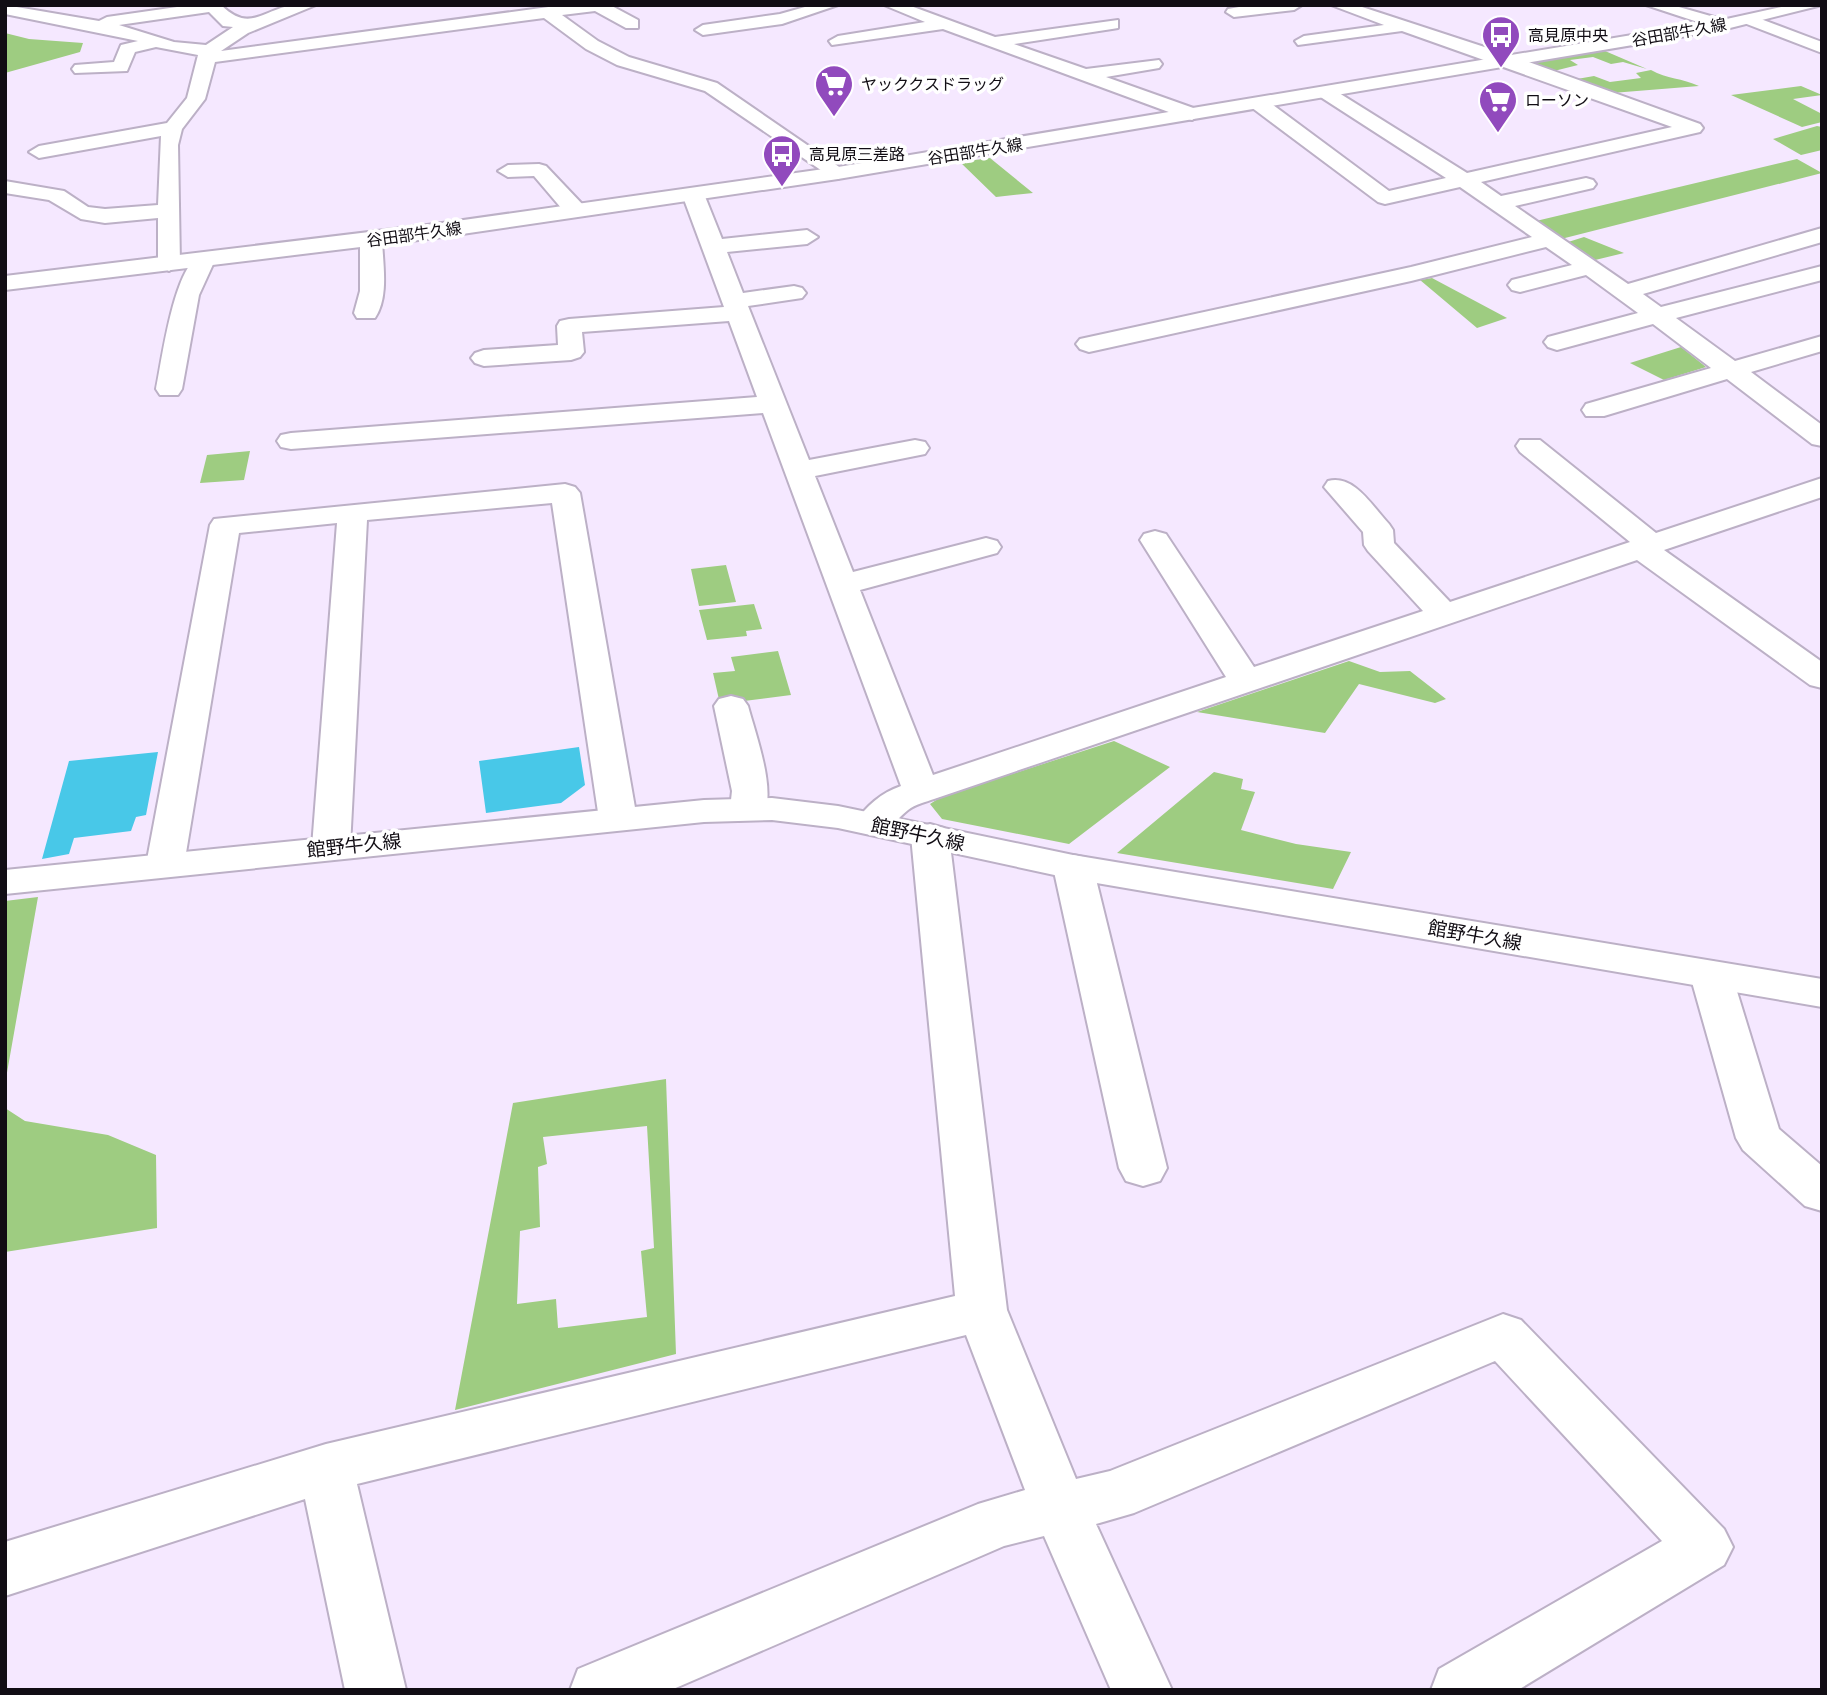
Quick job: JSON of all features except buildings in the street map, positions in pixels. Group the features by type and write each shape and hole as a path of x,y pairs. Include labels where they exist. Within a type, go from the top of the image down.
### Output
{"street":[{"path":"11,10 57,5"},
{"path":"170,264 168,145 173,128 196,99 207,54 253,24 307,5"},
{"path":"11,10 141,35 155,42 207,54 343,40 600,5 632,24"},
{"path":"702,30 782,19 830,5"},
{"path":"892,5 1192,114"},
{"path":"1234,12 1294,5"},
{"path":"1258,103 1385,198 1693,128 1509,61 1339,5"},
{"path":"1654,5 1722,25"},
{"name":"谷田部牛久線","path":"5,283 370,240 838,173 1722,25 1814,5"},
{"path":"90,24 213,7 229,22 253,24"},
{"path":"548,13 623,61 711,87 838,173"},
{"path":"1750,20 1822,48"},
{"path":"838,41 984,21"},
{"path":"992,42 1112,24"},
{"path":"1304,41 1407,27"},
{"path":"541,32 568,28"},
{"path":"343,40 360,57"},
{"path":"80,69 121,67 127,49 155,42"},
{"path":"1083,75 1153,64"},
{"path":"1325,92 1499,203 1659,316 1822,438"},
{"path":"39,152 173,128"},
{"path":"1666,134 1703,148"},
{"path":"508,171 539,170 576,211"},
{"path":"1499,203 1587,184"},
{"path":"5,187 57,196 74,203 82,213 105,216 169,210"},
{"path":"693,194 921,791"},
{"path":"1624,292 1822,235"},
{"path":"714,247 807,237"},
{"path":"1089,344 1411,274 1550,239"},
{"path":"366,313 372,291 370,240"},
{"path":"169,389 187,295 204,260"},
{"path":"1520,285 1588,268"},
{"path":"1557,342 1822,273"},
{"path":"484,358 571,352 569,326 736,307 794,293"},
{"path":"1595,410 1822,343"},
{"path":"291,441 774,404"},
{"path":"1530,446 1646,546 1822,678"},
{"path":"799,470 915,448"},
{"path":"1338,487 1378,530 1379,545 1444,614"},
{"path":"873,824 897,800 921,791 1822,487"},
{"path":"165,865 225,525 565,493 618,819"},
{"path":"331,847 353,513"},
{"path":"1155,540 1245,680"},
{"path":"842,585 986,547"},
{"path":"731,706 750,791 749,809"},
{"name":"館野牛久線","path":"5,882 331,847 749,809 805,813 873,824 1073,867 1822,993"},
{"path":"930,836 982,1310 1060,1508 1142,1690"},
{"path":"1073,867 1143,1168"},
{"path":"1711,975 1759,1138 1822,1193"},
{"path":"5,1569 326,1468 982,1310"},
{"path":"600,1690 998,1522 1114,1495 1503,1335 1704,1547 1461,1690"},
{"path":"326,1468 376,1690"}],"green space":[{"path":"5,33 29,39 83,43 80,52 5,73"},
{"path":"1605,51 1647,69 1623,62 1611,64 1593,57 1570,60 1578,65 1554,71 1533,63"},
{"path":"1651,70 1699,86 1612,93 1577,79 1594,76 1610,82 1641,78 1636,73"},
{"path":"1801,86 1822,95 1793,99 1822,114 1822,122 1802,127 1731,95"},
{"path":"1817,126 1822,127 1822,150 1801,155 1773,139"},
{"path":"990,158 1033,193 996,197 960,162"},
{"path":"1797,159 1822,173 1561,239 1536,221"},
{"path":"1584,237 1624,253 1591,261 1565,243"},
{"path":"1432,278 1507,318 1477,328 1420,280"},
{"path":"1681,347 1706,367 1664,380 1630,363"},
{"path":"250,451 244,480 200,483 207,455"},
{"path":"726,565 736,602 699,606 691,569"},
{"path":"754,604 762,629 746,631 747,636 707,640 699,610"},
{"path":"778,651 791,695 720,704 713,673 735,671 731,657"},
{"path":"1349,661 1380,672 1410,671 1446,699 1435,703 1359,684 1325,733 1197,712"},
{"path":"1114,741 1170,767 1069,844 942,819 930,804 941,797"},
{"path":"1214,772 1243,779 1241,789 1255,792 1241,830 1296,844 1351,852 1333,889 1117,853"},
{"path":"38,897 5,1084 5,901"},
{"path":"666,1079 676,1354 455,1410 513,1103","holes":["647,1126 654,1248 641,1251 647,1317 558,1328 556,1299 517,1304 520,1231 540,1227 538,1167 547,1164 543,1137"]},
{"path":"5,1108 25,1121 108,1135 156,1155 157,1228 5,1252"}],"water":[{"path":"579,747 585,785 561,803 486,813 479,761"},
{"path":"158,752 146,815 136,817 131,831 74,838 69,854 42,859 69,761"}],"place":[{"name":"高見原中央","path":"1501,69"},
{"name":"ヤッククスドラッグ","path":"834,118"},
{"name":"ローソン","path":"1498,134"},
{"name":"高見原三差路","path":"782,188"}]}
